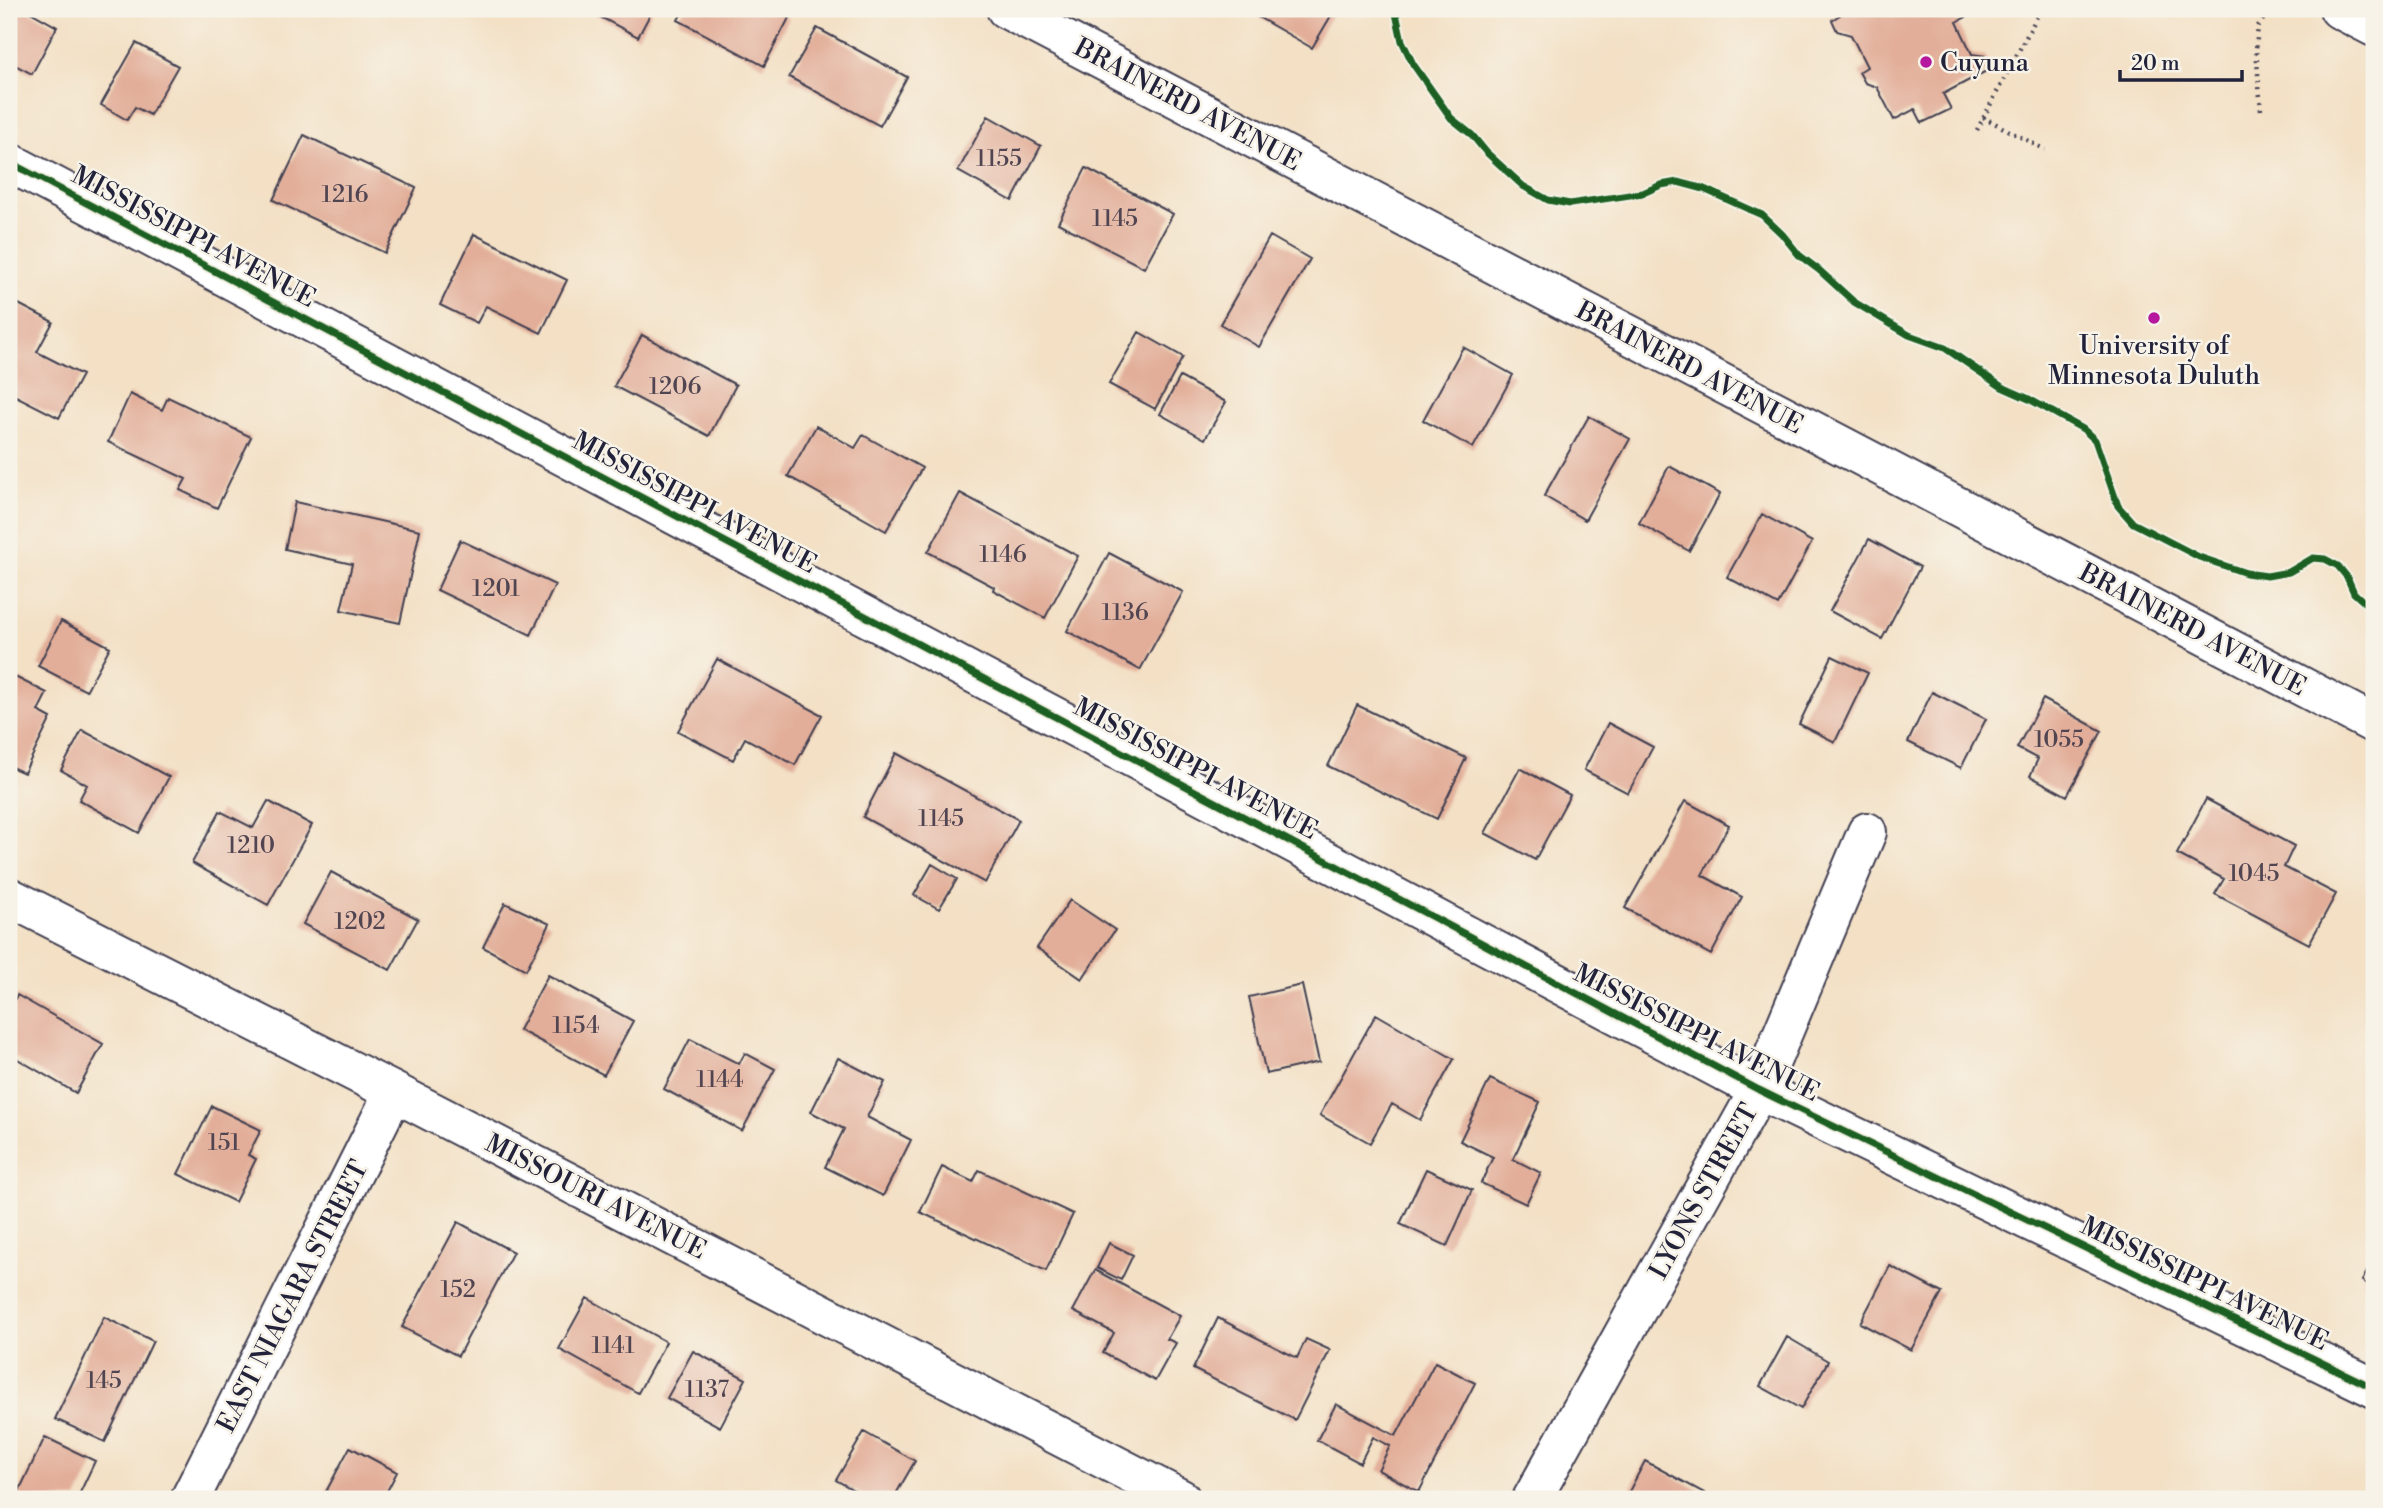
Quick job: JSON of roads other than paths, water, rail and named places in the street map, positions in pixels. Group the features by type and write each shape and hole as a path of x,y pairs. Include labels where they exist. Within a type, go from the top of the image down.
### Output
{"street":[{"name":"BRAINERD AVENUE","path":"1006,9 2374,724"},
{"path":"2339,9 2374,27"},
{"name":"MISSISSIPPI AVENUE","path":"9,162 1759,1090 2374,1388"},
{"name":"LYONS STREET","path":"1532,1499 1759,1090 1867,832"},
{"name":"MISSOURI AVENUE","path":"9,897 394,1092 1181,1499"},
{"name":"EAST NIAGARA STREET","path":"190,1499 394,1092"}],"place":[{"name":"Cuyuna","path":"1926,62"},
{"name":"University of Minnesota Duluth","path":"2154,318"}]}
